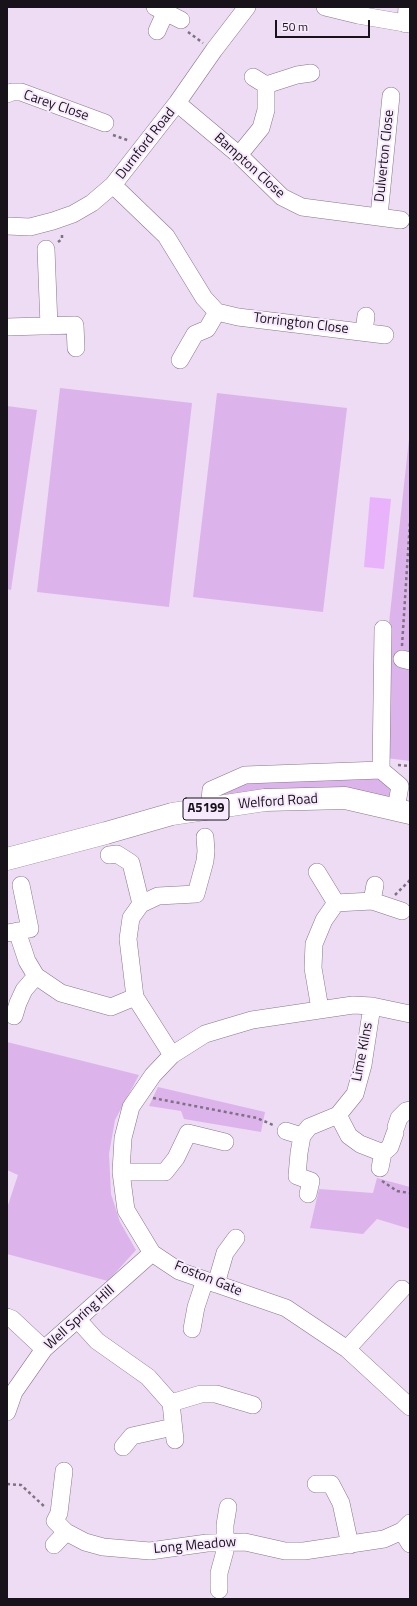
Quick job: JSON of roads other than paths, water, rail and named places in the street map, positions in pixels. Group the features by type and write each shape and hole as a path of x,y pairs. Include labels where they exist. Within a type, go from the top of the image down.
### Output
{"main road":[{"name":"Welford Road","path":"7,859 172,814 265,800 345,798 403,811"}],"street":[{"name":"Durnford Road","path":"7,226 30,227 73,214 92,203 113,185 177,104 214,50 247,7"},
{"path":"326,7 358,15 408,24 407,7"},
{"path":"157,31 160,10 181,20"},
{"path":"239,155 261,128 266,110 259,81 282,79 311,73"},
{"name":"Carey Close","path":"7,94 12,92 21,92 105,123"},
{"name":"Dulverton Close","path":"379,216 391,96"},
{"name":"Bampton Close","path":"177,104 239,155 282,197 302,207 401,220"},
{"path":"113,185 166,236 204,298 217,312 207,329 195,334 180,360"},
{"path":"46,249 49,326"},
{"name":"Torrington Close","path":"217,312 238,317 365,324 385,335"},
{"path":"7,327 75,325 76,348"},
{"path":"381,770 383,629"},
{"path":"209,808 211,790 245,775 381,770 405,784 403,811"},
{"path":"172,1055 135,997 128,939 130,918 141,904 158,896 196,894 205,861 205,837"},
{"path":"109,855 117,854 131,863 141,904"},
{"path":"317,872 336,902"},
{"path":"21,885 18,931 27,962 36,976 61,993 111,1007 135,997"},
{"path":"320,1009 313,968 314,944 324,920 336,902 374,893 396,909"},
{"path":"14,1016 18,1002 24,990 36,976"},
{"name":"Foston Gate","path":"409,1012 372,1006 352,1005 252,1020 205,1034 172,1055 153,1075 131,1107 123,1138 121,1172 126,1210 152,1253 179,1271 286,1308 347,1349 410,1408"},
{"name":"Lime Kilns","path":"308,1194 311,1181 297,1176 299,1153 294,1134 338,1115 355,1094 363,1065 372,1006"},
{"path":"338,1115 349,1136 381,1161 390,1147 399,1118 406,1111 410,1110"},
{"path":"121,1172 165,1172 176,1158 188,1133 225,1142"},
{"path":"192,1329 196,1307 225,1253 236,1238"},
{"name":"Well Spring Hill","path":"7,1412 14,1392 44,1349 152,1253"},
{"path":"347,1349 402,1290"},
{"path":"7,1317 12,1319 44,1349"},
{"path":"78,1320 97,1341 148,1377 171,1403 174,1434 156,1431 132,1436 123,1447"},
{"path":"171,1403 201,1394 245,1396"},
{"path":"54,1545 60,1527 58,1513 64,1471"},
{"path":"328,1480 341,1504 350,1544"},
{"path":"220,1590 219,1573 225,1542 225,1525 228,1507"},
{"name":"Long Meadow","path":"60,1527 84,1542 103,1547 150,1550 225,1542 244,1542 285,1550 304,1551 384,1540 407,1532"}]}
